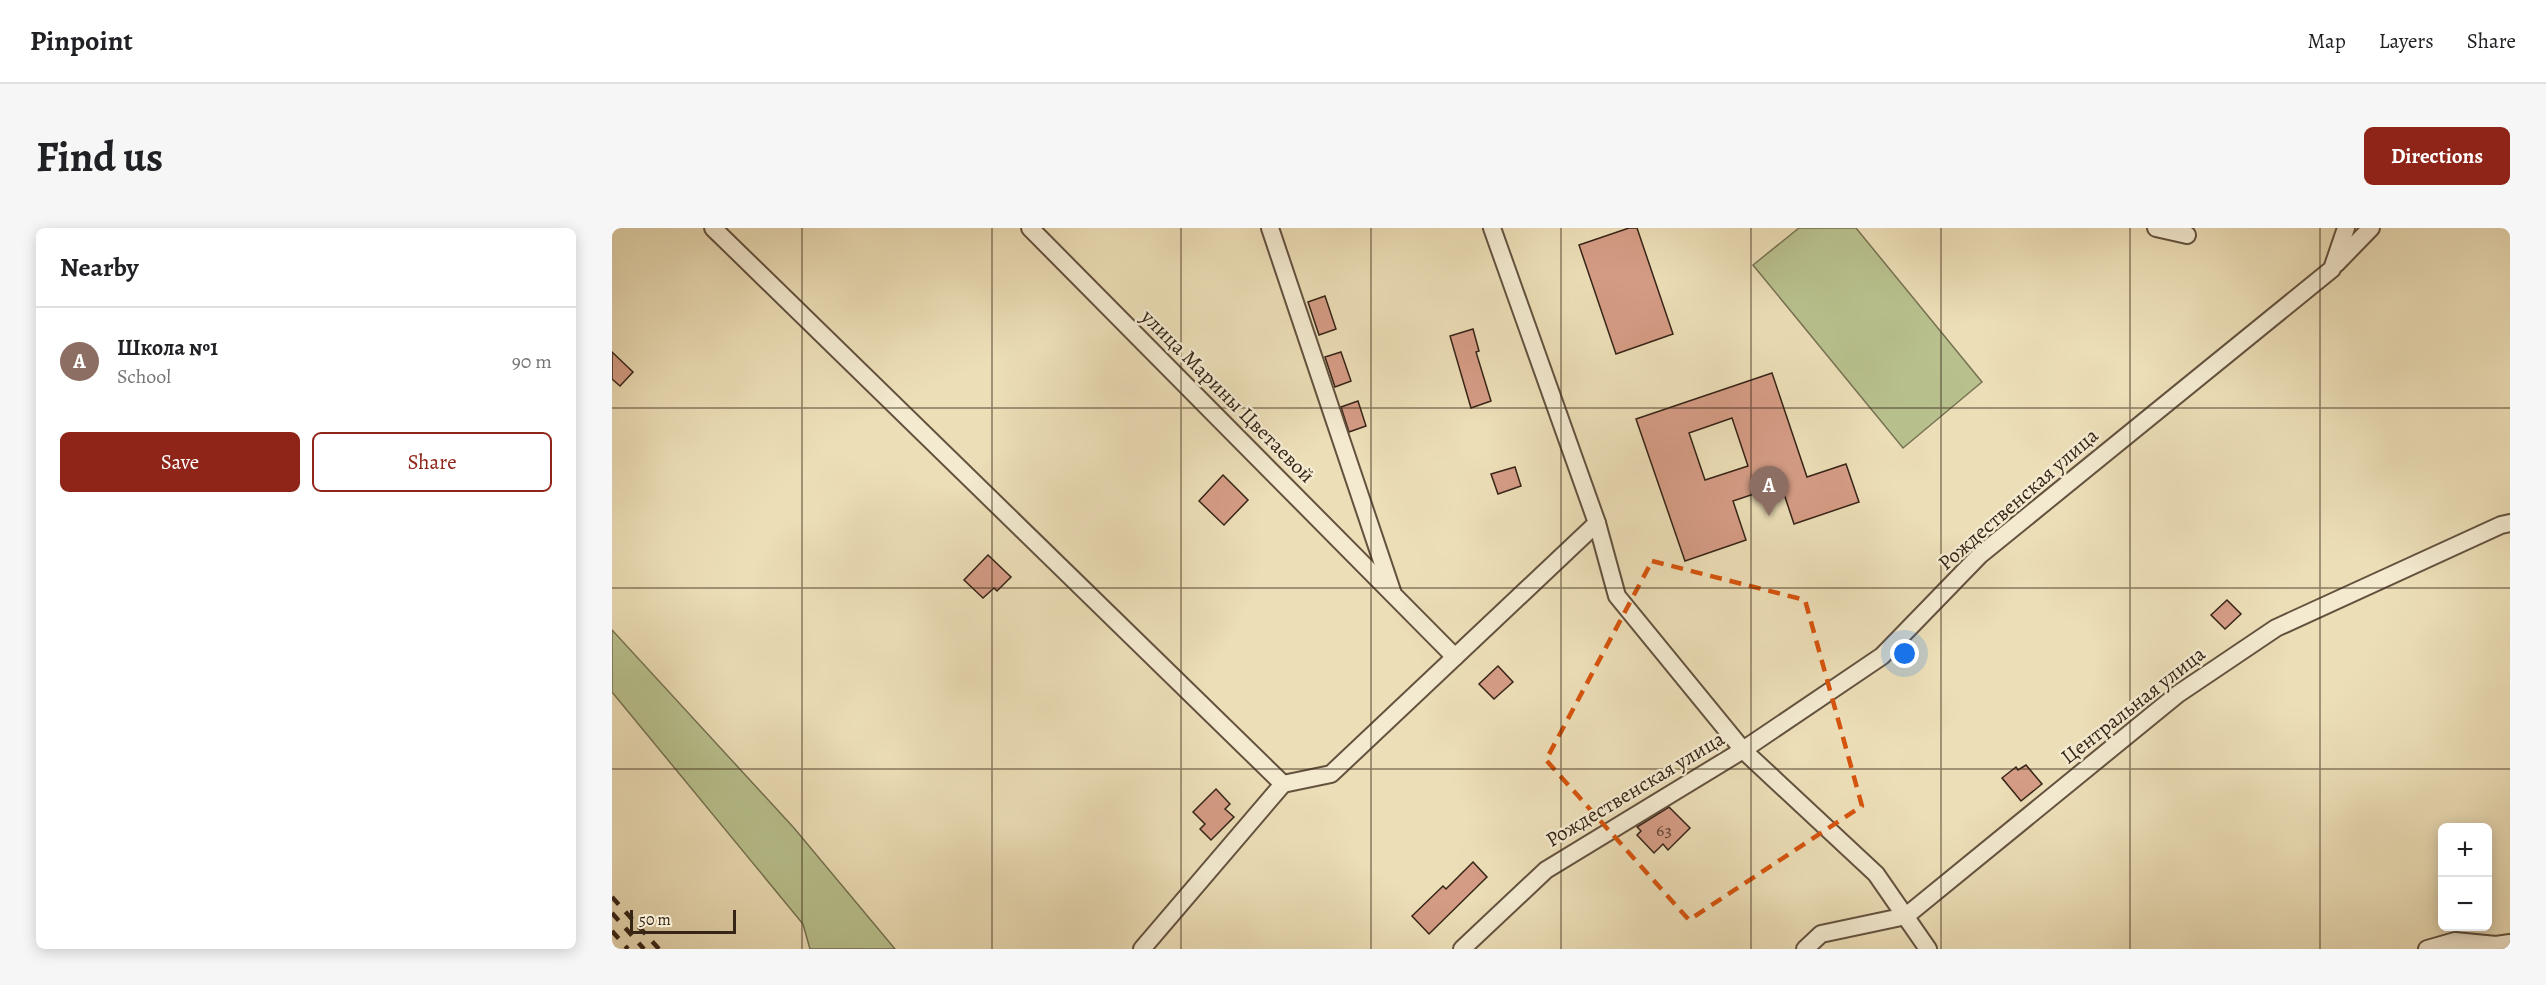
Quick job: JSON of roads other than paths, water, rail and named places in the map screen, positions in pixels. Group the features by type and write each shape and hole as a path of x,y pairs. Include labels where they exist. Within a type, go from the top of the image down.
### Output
{"street":[{"path":"713,228 1283,784"},
{"name":"улица Марины Цветаевой","path":"1030,228 1455,657"},
{"name":"улица Марины Цветаевой","path":"1270,228 1393,595"},
{"path":"1492,228 1597,523 1617,596 1743,750 1876,874 1928,949"},
{"path":"2156,228 2187,235"},
{"path":"2332,269 2346,228"},
{"name":"Рождественская улица","path":"1462,949 1546,870 1743,750 1882,656 1980,555 2332,269 2371,228"},
{"path":"1142,949 1283,784 1331,774 1597,523"},
{"name":"Центральная улица","path":"1805,949 1821,934 1905,916 2178,694 2276,628 2501,525 2510,523"},
{"path":"2427,949 2455,941 2496,945 2510,943"}],"railway":[{"path":"612,897 659,949"},
{"path":"612,913 644,949"},
{"path":"612,931 628,949"}],"place":[{"name":"Школа №1","path":"1769,516"}]}
